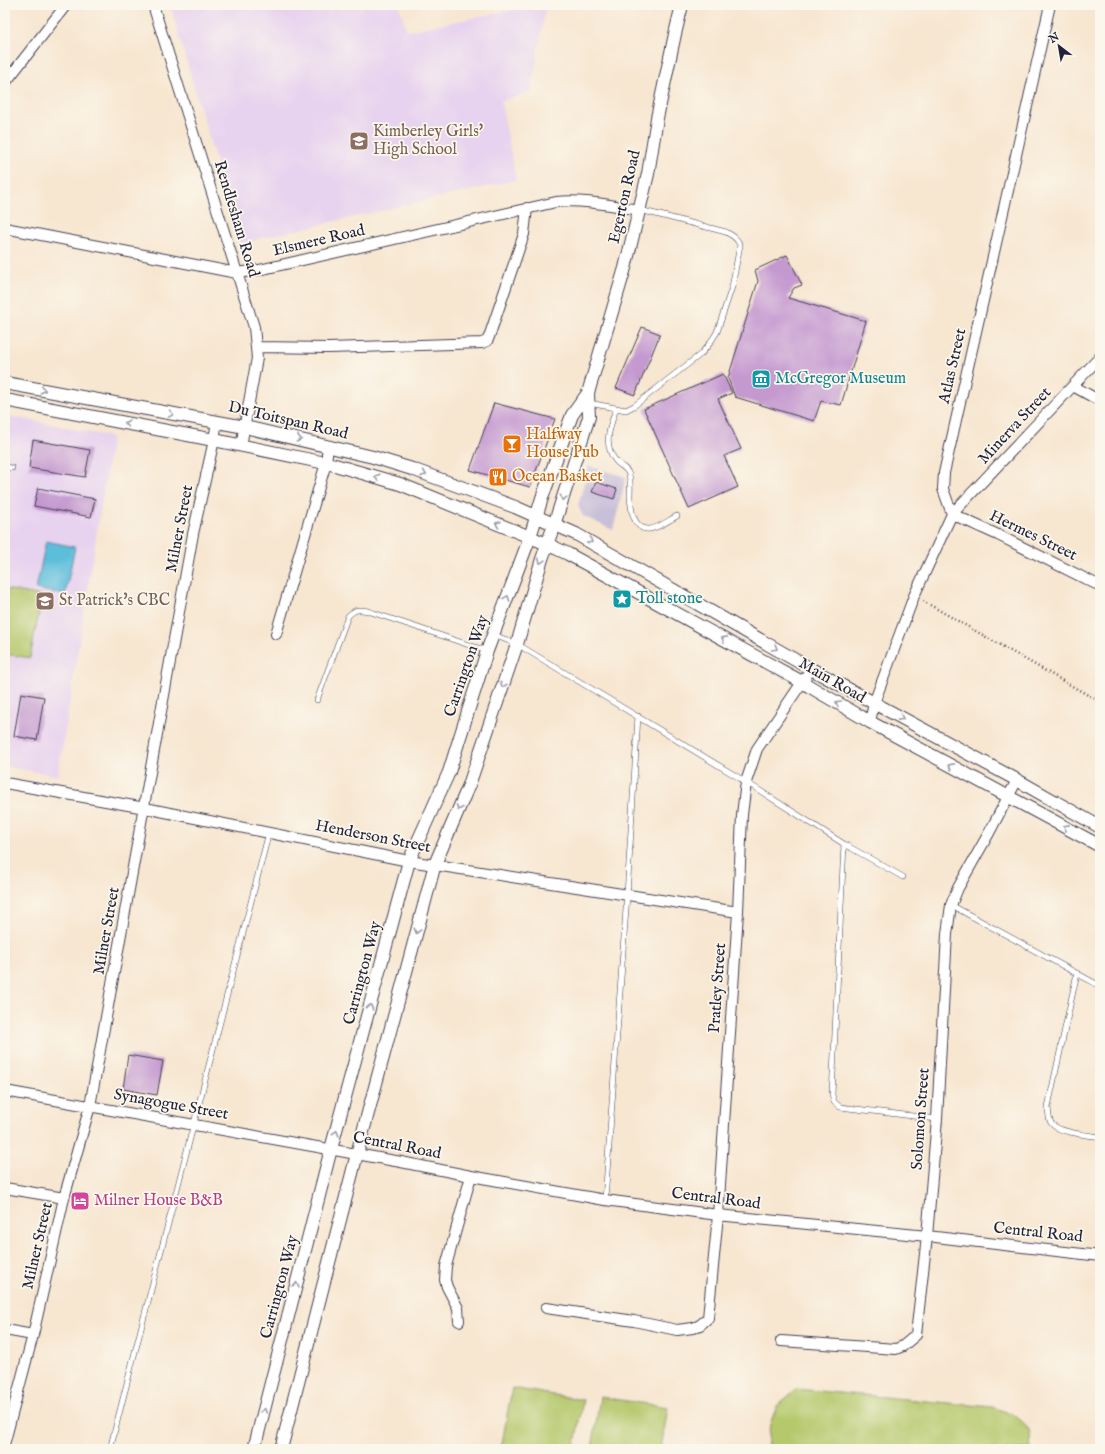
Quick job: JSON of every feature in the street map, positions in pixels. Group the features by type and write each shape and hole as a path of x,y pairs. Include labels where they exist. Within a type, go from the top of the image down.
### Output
{"street":[{"path":"5,83 66,5"},
{"name":"Rendlesham Road","path":"153,5 254,327 257,358 241,446"},
{"name":"Egerton Road","path":"537,517 572,415 586,399 625,268 648,174 657,118 674,34 682,5"},
{"name":"Atlas Street","path":"952,514 943,489 944,473 1050,5"},
{"name":"Elsmere Road","path":"5,228 237,273 266,268 527,208 567,201 640,210"},
{"path":"257,347 329,348 482,343 489,337 524,234 527,208"},
{"name":"Minerva Street","path":"952,514 1100,357"},
{"name":"Du Toitspan Road","path":"5,383 217,421 373,457 412,469 515,507 554,525"},
{"path":"1072,386 1100,401"},
{"name":"Egerton Road","path":"554,525 589,417 586,399"},
{"name":"Du Toitspan Road","path":"5,400 326,463 400,484 547,544"},
{"name":"Milner Street","path":"5,1441 33,1335 64,1198 90,1106 145,808 193,534 217,421"},
{"path":"276,634 326,463 328,446"},
{"path":"870,722 874,704 914,596 952,514"},
{"name":"Hermes Street","path":"952,514 998,535 1100,586"},
{"name":"Carrington Way","path":"254,1449 331,1149 409,861 449,772 487,651 537,517"},
{"path":"281,1449 357,1154 435,864 469,785 517,644 554,525"},
{"name":"Main Road","path":"554,525 576,534 811,669 1017,780 1100,827"},
{"name":"Main Road","path":"547,544 568,554 802,682 870,722 1100,846"},
{"name":"Pratley Street","path":"546,1308 634,1321 677,1330 693,1328 700,1325 708,1318 718,1215 738,912 742,815 746,782 757,749 811,669"},
{"name":"Solomon Street","path":"780,1341 896,1349 903,1346 916,1335 928,1236 937,1119 947,934 951,905 961,883 1010,797 1017,780"},
{"name":"Henderson Street","path":"5,784 145,808 409,861 738,912"},
{"name":"Synagogue Street","path":"5,1091 331,1149"},
{"name":"Central Road","path":"331,1149 605,1200 718,1215 928,1236 1100,1256"},
{"path":"459,1321 458,1308 447,1287 446,1266 471,1176"},
{"path":"5,1188 64,1198"},
{"path":"5,1330 33,1335"}],"lane":[{"path":"586,399 626,410 634,406 664,381 687,366 701,354 717,332 732,287 740,245 734,236 726,232 640,210"},
{"path":"616,408 608,436 608,444 614,460 625,468 629,476 631,505 637,523 643,528 652,529 677,516"},
{"path":"5,467 12,468"},
{"path":"318,700 348,616 358,609 487,651"},
{"path":"494,635 517,644 746,782 844,844 903,877"},
{"path":"605,1200 638,716"},
{"path":"110,1449 193,1125 232,982 269,832"},
{"path":"844,844 832,1085 834,1102 840,1107 937,1119"},
{"path":"951,905 1100,986"},
{"path":"1077,973 1048,1107 1049,1118 1052,1125 1059,1130 1100,1137"}],"path":[{"path":"914,596 1100,702"}],"shaded area":[{"name":"Kimberley Girls' High School","path":"170,5 399,5 407,31 538,5 546,5 531,92 501,101 516,180 240,243"},
{"name":"St Patrick's CBC","path":"5,415 112,437 58,776 5,766"},
{"path":"589,466 626,477 613,530 583,516 578,506"}],"green space":[{"path":"5,589 42,596 30,658 5,654"},
{"path":"512,1388 583,1400 574,1449 501,1449"},
{"path":"796,1389 992,1407 1013,1415 1026,1425 1030,1432 1031,1449 767,1449 770,1424 777,1406"},
{"path":"600,1397 668,1407 661,1449 592,1449"}],"water":[{"path":"46,541 75,547 65,595 36,589"}],"building":[{"path":"787,255 802,285 794,288 788,298 866,321 841,405 821,401 814,421 735,397 728,378 758,281 755,270"},
{"path":"642,327 660,334 635,395 616,388"},
{"path":"723,374 732,393 718,399 741,449 724,456 738,487 689,509 644,409"},
{"name":"Halfway House Pub","path":"494,403 555,419 530,487 470,470"},
{"path":"33,440 90,450 85,477 29,468"},
{"path":"596,482 617,489 614,499 592,492"},
{"path":"38,488 95,499 91,517 34,506"},
{"path":"5,685 8,685 6,698 5,698"},
{"path":"21,693 44,697 37,740 14,736"},
{"path":"128,1055 163,1061 157,1095 123,1089"}],"place":[{"name":"Kimberley Girls' High School","path":"359,141"},
{"name":"McGregor Museum","path":"761,379"},
{"name":"Halfway House Pub","path":"512,444"},
{"name":"Ocean Basket","path":"498,477"},
{"name":"Toll stone","path":"622,599"},
{"name":"St Patrick's CBC","path":"45,601"},
{"name":"Milner House B&B","path":"80,1201"}]}
